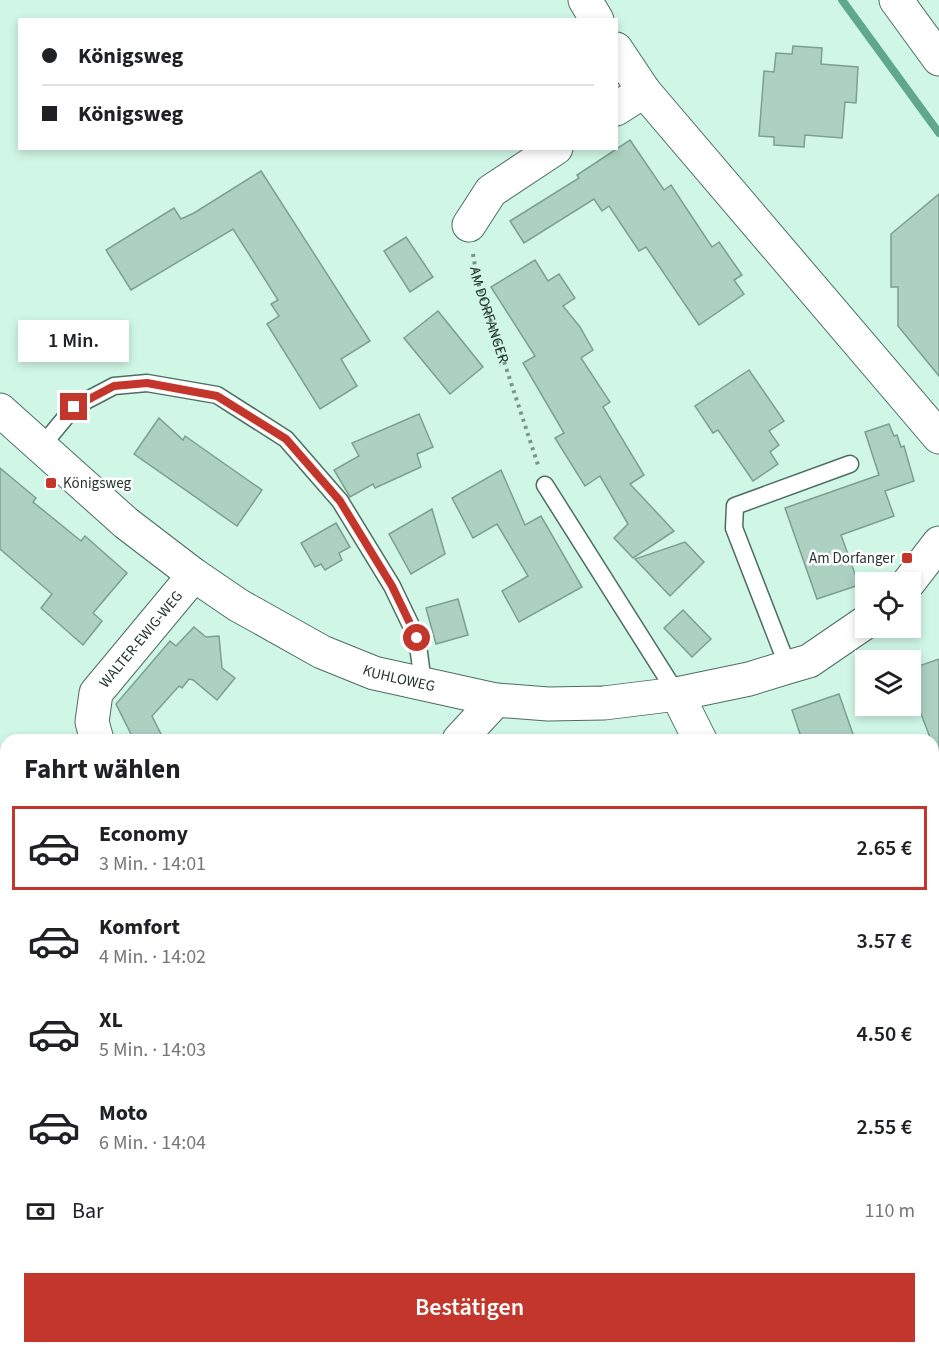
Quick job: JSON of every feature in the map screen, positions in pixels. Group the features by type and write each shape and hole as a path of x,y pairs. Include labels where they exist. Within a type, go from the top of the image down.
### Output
{"street":[{"path":"585,0 596,18"},
{"path":"896,0 939,59"},
{"path":"618,52 644,91 939,437"},
{"path":"618,108 644,91"},
{"path":"469,225 491,191 553,150"},
{"name":"KUHLOWEG","path":"0,410 126,523 194,575 237,605 322,652 374,673 495,700 548,704 604,703 677,694 749,679 809,661 855,630"},
{"path":"917,572 939,543"},
{"name":"WALTER-EWIG-WEG","path":"95,734 92,722 96,693 194,575"},
{"path":"677,694 697,734"},
{"path":"464,734 495,700"}],"lane":[{"path":"40,447 74,407 114,386 147,383 217,396 286,439 340,501 392,586 417,638 423,683"},
{"path":"788,667 734,528 735,506 850,464"},
{"path":"545,485 620,608 677,694"}],"path":[{"name":"AM DORFANGER","path":"469,225 477,279 545,485"}],"building":[{"path":"793,46 822,48 821,64 858,67 856,103 845,102 842,138 805,135 804,147 774,145 774,137 759,136 764,71 774,72 776,53 792,54"},
{"path":"630,140 664,190 671,185 712,247 719,242 742,275 734,280 744,294 699,325 646,247 639,251 609,206 602,211 594,199 524,243 510,221 579,178 577,175"},
{"path":"261,171 370,341 341,359 357,386 320,409 267,324 279,316 271,304 278,300 233,229 131,290 106,250 174,208 181,219 194,213"},
{"path":"939,194 939,376 898,326 898,287 891,287 891,234"},
{"path":"406,237 433,277 410,292 384,251"},
{"path":"535,260 548,281 559,274 575,298 563,306 580,327 593,350 581,358 610,402 603,407 644,475 630,484 674,531 633,558 614,538 628,524 600,476 585,486 555,438 564,433 523,363 535,356 491,287"},
{"path":"438,311 483,367 450,394 404,338"},
{"path":"749,370 784,421 769,431 779,445 770,452 778,464 753,481 718,430 713,433 695,406"},
{"path":"419,414 433,447 417,454 421,467 375,488 373,484 350,497 334,470 359,456 352,443"},
{"path":"159,418 183,440 185,436 262,490 237,526 134,454"},
{"path":"889,424 894,436 897,435 901,447 904,446 914,481 885,491 894,516 841,535 855,574 855,586 817,599 785,508 879,475 865,432"},
{"path":"0,468 36,498 33,502 81,541 85,536 127,573 93,613 102,621 83,645 41,608 52,594 0,549"},
{"path":"501,470 525,525 541,516 582,587 519,622 502,591 528,576 497,524 473,538 452,498"},
{"path":"432,509 445,554 411,574 389,534"},
{"path":"336,523 350,547 339,553 342,560 325,570 321,564 315,567 301,543"},
{"path":"685,542 704,562 670,596 635,559"},
{"path":"458,599 468,635 436,644 426,608"},
{"path":"683,610 711,639 692,657 664,628"},
{"path":"194,627 206,637 219,636 222,668 235,678 217,700 189,679 182,688 179,686 152,716 161,734 131,734 116,704 170,641 176,646"},
{"path":"939,659 939,734 929,734 921,714 921,665"},
{"path":"839,694 853,734 800,734 792,710"}],"waterway":[{"path":"842,0 939,133"}],"place":[{"name":"Königsweg","path":"51,483"},
{"name":"Am Dorfanger","path":"907,558"}],"route":[{"path":"74,407 114,386 147,383 217,396 286,439 340,501 392,586 417,638"}]}
